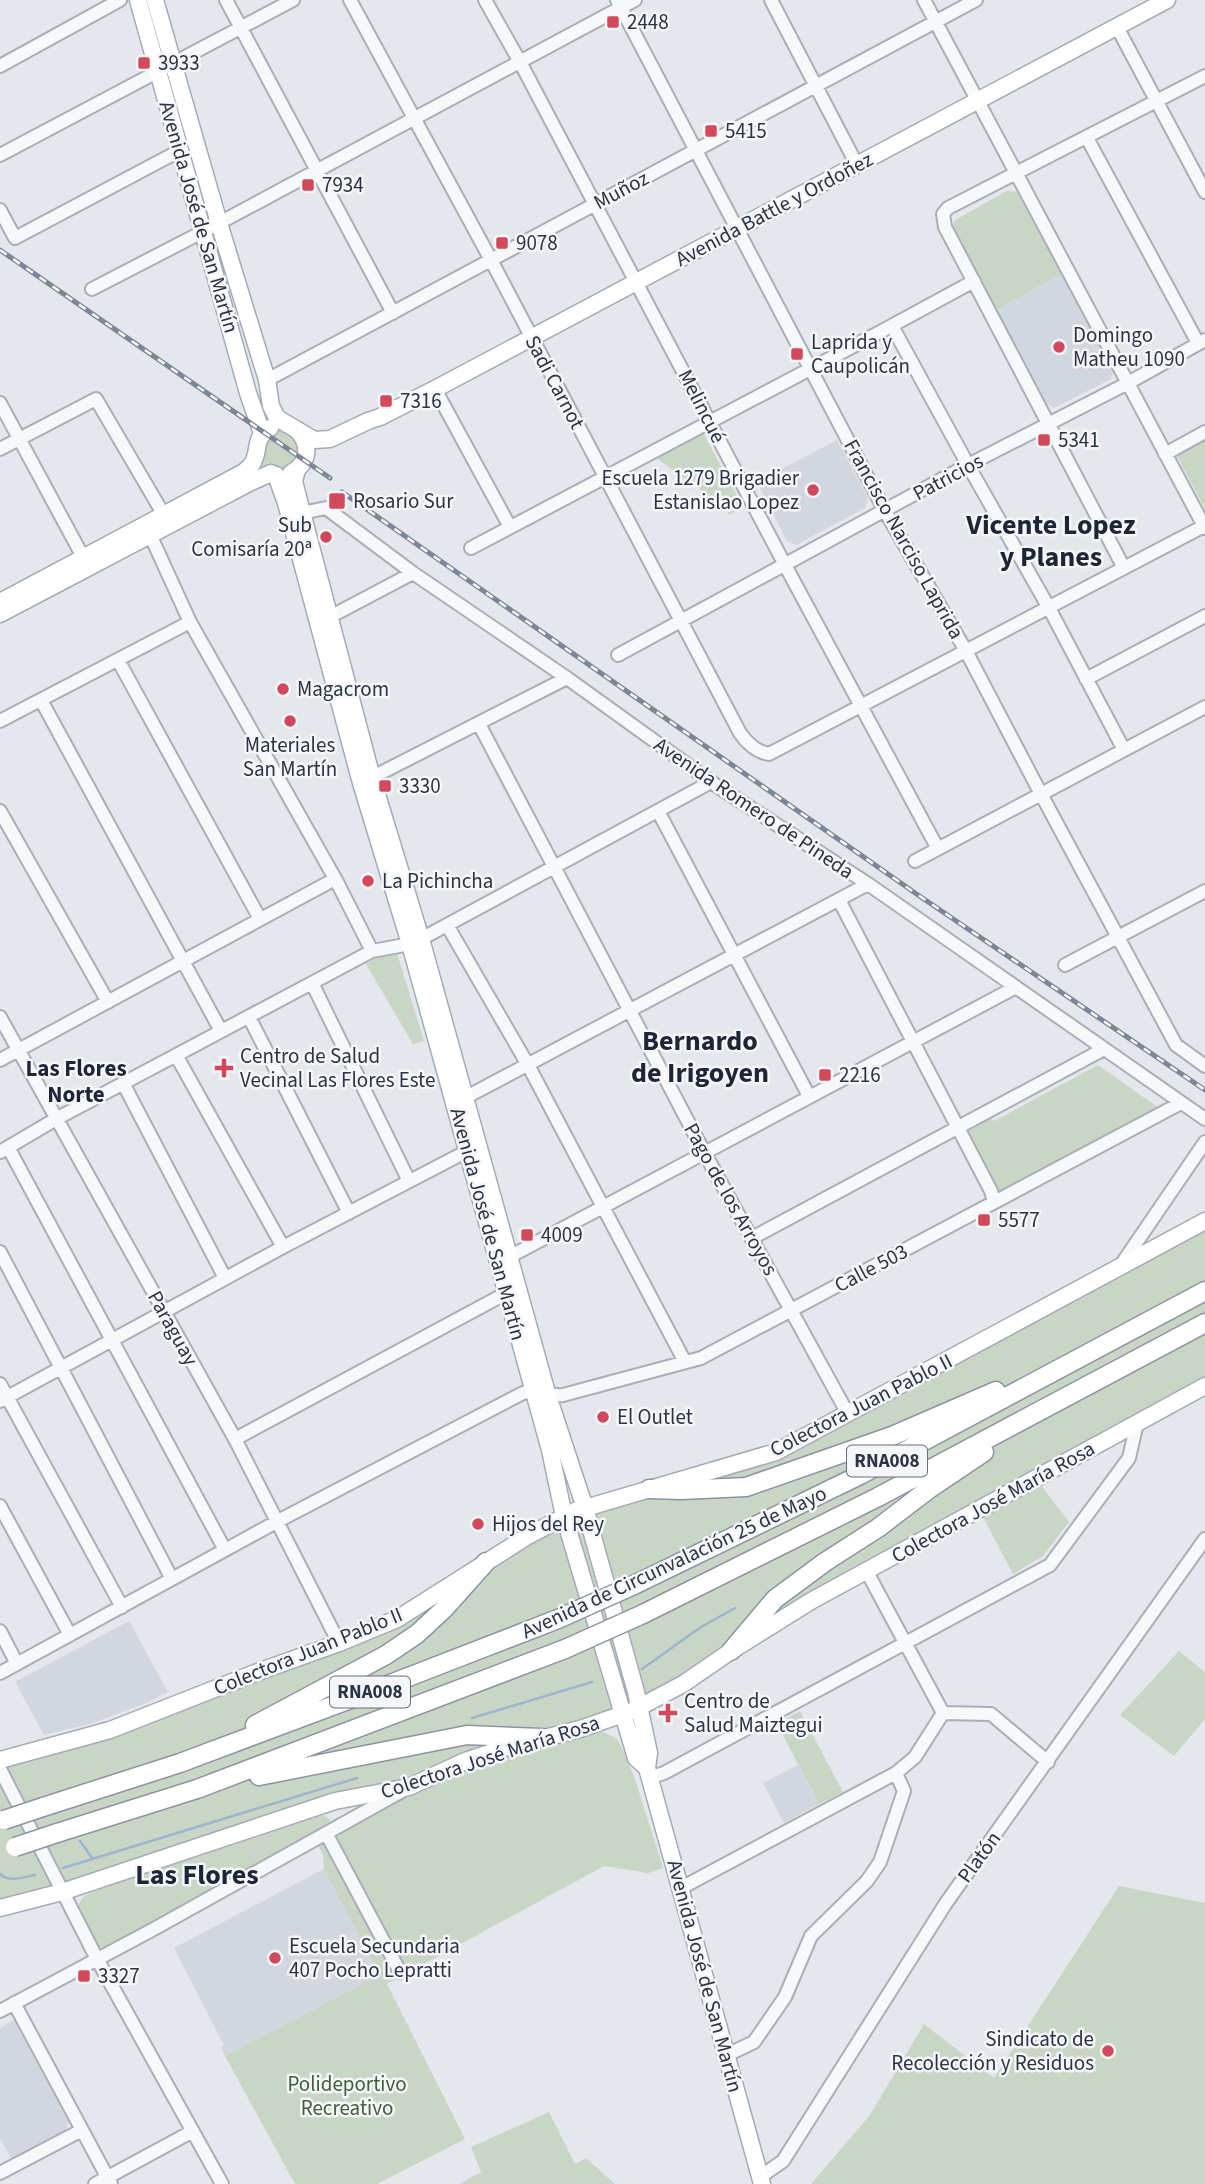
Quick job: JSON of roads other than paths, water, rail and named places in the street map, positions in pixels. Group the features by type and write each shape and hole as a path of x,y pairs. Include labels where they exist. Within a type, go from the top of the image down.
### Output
{"highway":[{"name":"Avenida de Circunvalación 25 de Mayo","path":"2,1821 180,1763 558,1619 860,1475 1205,1292"},
{"name":"Avenida de Circunvalación 25 de Mayo","path":"8,1849 197,1789 565,1649 643,1614 866,1503 1205,1323"},
{"name":"RNA008","path":"649,1489 747,1487 782,1476 905,1430 1137,1329"},
{"path":"731,1650 775,1599 1056,1402"},
{"path":"180,1763 386,1655 417,1634 444,1609 486,1562"},
{"path":"197,1789 304,1765 467,1735 542,1738"}],"main road":[{"name":"Avenida José de San Martín","path":"138,0 248,393 262,433"},
{"name":"Avenida José de San Martín","path":"155,0 267,380 271,405 278,418 294,429"},
{"name":"Avenida Battle y Ordoñez","path":"294,429 314,440 330,439 380,417 1167,0"},
{"name":"Avenida Battle y Ordoñez","path":"301,465 371,425 380,417"},
{"path":"1,609 166,520 249,482 274,474 287,475 301,465 307,446 294,429 280,425 272,427 262,433 253,463 244,472 166,520"},
{"path":"256,451 263,468 274,474"},
{"name":"Avenida José de San Martín","path":"301,465 295,481 324,620"},
{"name":"Avenida José de San Martín","path":"274,474 324,620 540,1392 585,1508 639,1707 649,1753 648,1773 761,2180"},
{"path":"1,609 83,557 148,529"},
{"name":"Avenida José de San Martín","path":"472,1148 509,1256 512,1291"},
{"name":"Colectora Juan Pablo II","path":"0,1759 110,1730 397,1619 564,1516 776,1452 1205,1221"},
{"name":"Colectora José María Rosa","path":"0,1908 62,1892 335,1801 409,1787 465,1761 580,1729 639,1707 684,1684 731,1650 811,1601 1205,1386"},
{"name":"Avenida José de San Martín","path":"540,1392 564,1516 636,1758 648,1773"}],"street":[{"path":"0,66 120,0"},
{"path":"226,0 393,313"},
{"path":"0,155 293,0"},
{"name":"Sadi Carnot","path":"350,0 415,117 746,742 760,753 769,754 862,705"},
{"name":"Melincué","path":"485,0 938,849"},
{"path":"92,289 520,62 619,4 635,0"},
{"path":"771,0 857,165"},
{"path":"862,705 1204,527 924,0"},
{"name":"Muñoz","path":"267,380 976,0"},
{"name":"Francisco Narciso Laprida","path":"619,4 810,369 886,511 966,651 1176,1045 1205,1066"},
{"path":"1116,27 1205,192"},
{"path":"1124,568 945,227 943,214 948,208 1205,76"},
{"path":"1087,138 1202,342"},
{"path":"0,210 15,238 179,151"},
{"path":"471,548 974,281"},
{"path":"892,326 1049,608 1124,750"},
{"name":"Patricios","path":"618,654 1202,342"},
{"path":"435,389 510,527"},
{"path":"0,449 96,398 166,520"},
{"path":"0,403 83,557"},
{"path":"1165,454 1205,432"},
{"name":"Avenida Romero de Pineda","path":"302,513 326,508 413,573 567,678 711,782 868,884 1205,1119"},
{"path":"148,529 190,622 335,879 372,951"},
{"path":"324,620 413,573"},
{"path":"1086,679 1205,617"},
{"path":"0,721 190,622"},
{"path":"118,660 260,919"},
{"path":"367,780 567,678"},
{"path":"41,700 221,1031"},
{"path":"915,861 1205,707"},
{"name":"Pago de los Arroyos","path":"479,724 704,1152 848,1414"},
{"path":"225,1550 4,1149 372,951 416,942 711,782"},
{"path":"0,811 108,1002"},
{"path":"657,811 809,1096"},
{"path":"0,1060 335,879"},
{"path":"460,1101 868,884"},
{"path":"1065,965 1205,891"},
{"path":"839,900 991,1191 994,1202"},
{"path":"447,925 528,1065 685,1362"},
{"path":"312,983 410,1181"},
{"path":"509,1256 1016,987"},
{"name":"Paraguay","path":"0,1017 235,1439 339,1643"},
{"path":"248,1017 349,1213"},
{"path":"752,1238 1104,1049"},
{"path":"176,1055 284,1247"},
{"path":"123,1083 225,1278"},
{"name":"Calle 503","path":"0,1673 278,1521 523,1393 563,1395 701,1358 1181,1103"},
{"path":"1121,1265 1205,1142"},
{"path":"4,1399 163,1311 472,1148"},
{"path":"0,1252 172,1580"},
{"path":"235,1439 512,1291"},
{"path":"0,1384 4,1399 122,1607"},
{"path":"648,1773 664,1773 1050,1565 1129,1458 1137,1423"},
{"path":"0,1506 69,1635"},
{"name":"Platón","path":"761,2180 783,2161 946,1903 1205,1540"},
{"path":"867,1572 943,1713"},
{"path":"0,1631 17,1664"},
{"path":"943,1713 991,1714 1048,1762"},
{"path":"681,1888 896,1773 915,1757 943,1713"},
{"path":"0,1769 97,1959 222,2184"},
{"path":"727,2055 754,2042 785,1997 811,1936 867,1881 880,1861 904,1791 896,1773"},
{"path":"0,2011 409,1787"},
{"path":"326,1833 400,1972"},
{"path":"14,2003 109,2181"},
{"path":"0,2173 82,2130"},
{"path":"94,2184 109,2181 193,2132"}],"waterway":[{"path":"642,1669 701,1627 735,1608"},
{"path":"472,1718 592,1682"},
{"path":"63,1868 357,1778"},
{"path":"80,1841 92,1858"},
{"path":"0,1874 12,1879 35,1875"}],"railway":[{"path":"0,250 330,478"},
{"path":"342,492 918,895 1205,1090"}],"place":[{"name":"2448","path":"613,22"},
{"name":"3933","path":"144,63"},
{"name":"5415","path":"711,131"},
{"name":"7934","path":"308,185"},
{"name":"9078","path":"502,243"},
{"name":"Domingo Matheu 1090","path":"1059,347"},
{"name":"Laprida y Caupolicán","path":"797,354"},
{"name":"7316","path":"386,401"},
{"name":"5341","path":"1044,440"},
{"name":"Escuela 1279 Brigadier Estanislao Lopez","path":"813,490"},
{"name":"Rosario Sur","path":"337,501"},
{"name":"Sub Comisaría 20ª","path":"326,537"},
{"name":"Magacrom","path":"283,689"},
{"name":"Materiales San Martín","path":"290,721"},
{"name":"3330","path":"385,786"},
{"name":"La Pichincha","path":"368,881"},
{"name":"Centro de Salud Vecinal Las Flores Este","path":"224,1068"},
{"name":"2216","path":"825,1075"},
{"name":"5577","path":"984,1220"},
{"name":"4009","path":"527,1235"},
{"name":"El Outlet","path":"603,1417"},
{"name":"Hijos del Rey","path":"478,1524"},
{"name":"Centro de Salud Maiztegui","path":"668,1713"},
{"name":"Escuela Secundaria 407 Pocho Lepratti","path":"275,1958"},
{"name":"3327","path":"84,1976"},
{"name":"Sindicato de Recolección y Residuos","path":"1108,2051"}],"district":[{"name":"Vicente Lopez y Planes","path":"1051,541"},
{"name":"Bernardo de Irigoyen","path":"700,1057"},
{"name":"Las Flores Norte","path":"76,1081"},
{"name":"Las Flores","path":"197,1875"}],"park label":[{"name":"Polideportivo Recreativo","path":"347,2096"}]}
